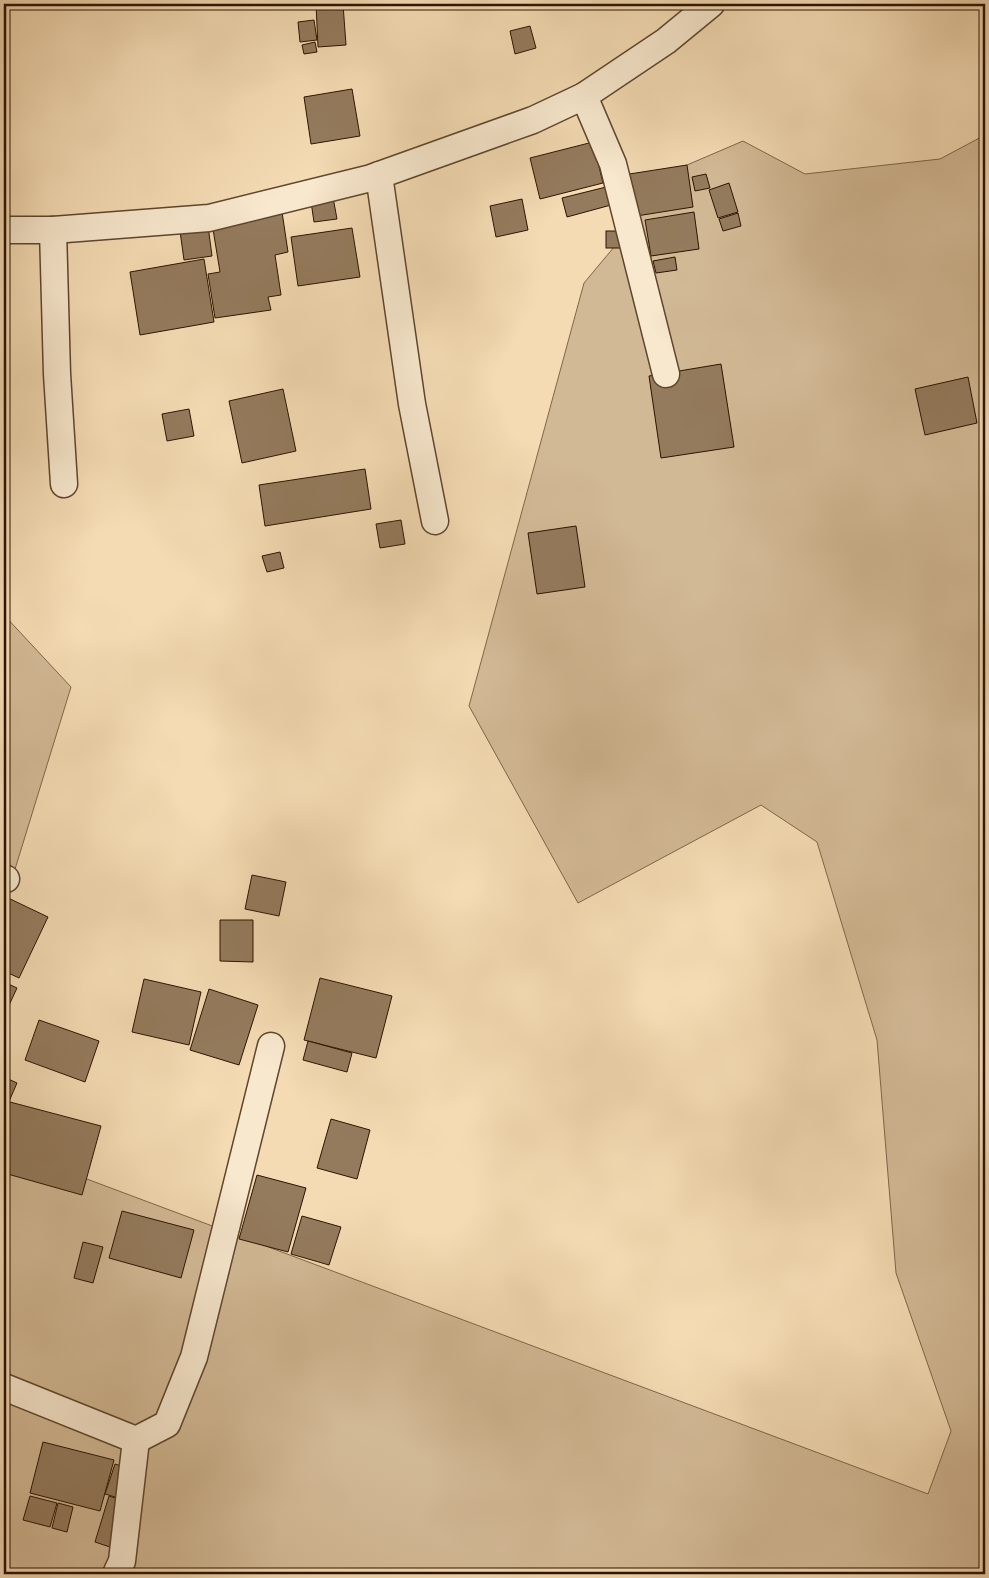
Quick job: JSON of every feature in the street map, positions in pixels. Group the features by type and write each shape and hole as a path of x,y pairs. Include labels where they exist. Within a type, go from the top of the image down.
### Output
{"street":[{"path":"4,230 53,230 209,218 379,175 533,120 584,96 666,41 711,4"},
{"path":"584,96 613,164 666,374"},
{"path":"379,175 412,404 435,521"},
{"path":"53,230 57,374 64,484"},
{"path":"4,1387 136,1440 167,1424 194,1357 271,1046"},
{"path":"116,1574 122,1562 136,1440"}],"shaded area":[{"path":"985,135 985,1574 4,1574 4,1148 928,1494 951,1431 896,1273 877,1040 817,842 761,805 578,903 469,706 584,283 680,168 743,141 805,174 940,159"},
{"path":"4,615 71,687 4,905"}],"building":[{"path":"316,4 343,4 346,45 318,47"},
{"path":"439,4 468,4 441,9"},
{"path":"314,20 317,40 300,42 298,22"},
{"path":"530,26 536,48 515,54 510,31"},
{"path":"315,42 317,52 304,54 302,45"},
{"path":"352,89 360,136 311,144 304,97"},
{"path":"593,142 603,183 540,199 530,158"},
{"path":"687,165 693,207 630,217 623,175"},
{"path":"706,174 710,188 695,191 692,177"},
{"path":"729,183 738,212 718,218 709,190"},
{"path":"606,187 611,205 567,217 562,198"},
{"path":"332,192 337,219 314,222 310,195"},
{"path":"522,199 528,230 496,237 490,206"},
{"path":"282,212 288,252 275,255 281,295 268,297 271,310 215,318 208,274 220,272 212,223"},
{"path":"694,212 699,249 651,256 645,220"},
{"path":"738,213 741,226 723,231 719,219"},
{"path":"208,226 212,256 184,260 180,231"},
{"path":"352,228 360,277 298,286 291,237"},
{"path":"606,231 626,231 626,248 606,248"},
{"path":"675,257 677,270 656,273 653,261"},
{"path":"204,259 214,322 140,335 130,272"},
{"path":"721,364 734,447 661,458 649,376"},
{"path":"968,377 977,423 925,435 915,389"},
{"path":"283,389 296,451 242,463 229,401"},
{"path":"189,409 194,436 167,441 162,414"},
{"path":"365,469 371,509 265,526 259,485"},
{"path":"401,520 405,544 380,548 376,524"},
{"path":"576,526 585,587 537,594 528,533"},
{"path":"280,552 284,568 267,572 262,556"},
{"path":"252,875 286,882 279,916 245,909"},
{"path":"4,896 48,917 19,978 4,971"},
{"path":"220,920 253,920 253,962 220,961"},
{"path":"320,978 392,996 376,1058 304,1040"},
{"path":"144,979 201,992 189,1045 132,1032"},
{"path":"4,982 17,988 4,1016"},
{"path":"209,989 258,1005 239,1065 190,1050"},
{"path":"39,1020 99,1041 85,1082 25,1060"},
{"path":"308,1041 352,1053 347,1072 303,1060"},
{"path":"4,1077 17,1083 4,1113"},
{"path":"10,1102 101,1126 82,1195 4,1173 4,1123"},
{"path":"331,1119 370,1130 357,1179 317,1168"},
{"path":"257,1175 306,1188 288,1252 239,1239"},
{"path":"122,1211 194,1230 181,1278 109,1258"},
{"path":"302,1216 341,1227 329,1265 291,1254"},
{"path":"83,1242 103,1247 93,1283 74,1278"},
{"path":"43,1442 114,1460 100,1511 30,1493"},
{"path":"115,1464 132,1469 122,1499 105,1494"},
{"path":"30,1496 57,1503 50,1527 23,1520"},
{"path":"109,1496 131,1503 116,1549 95,1542"},
{"path":"58,1503 73,1507 67,1532 52,1528"}]}
